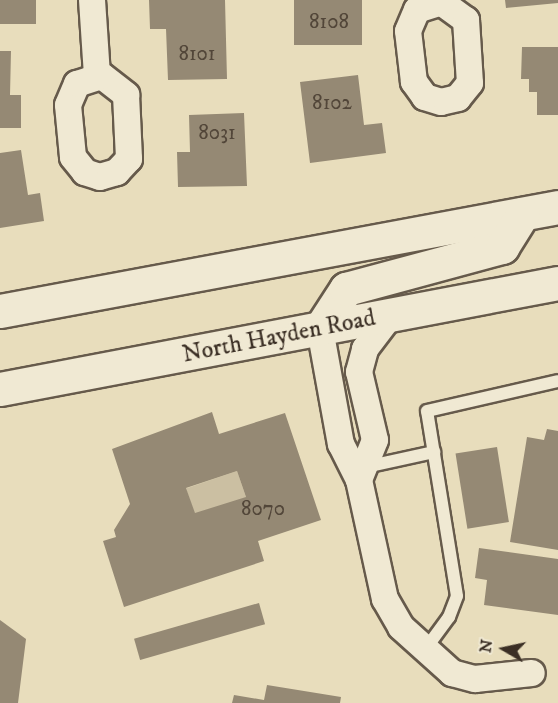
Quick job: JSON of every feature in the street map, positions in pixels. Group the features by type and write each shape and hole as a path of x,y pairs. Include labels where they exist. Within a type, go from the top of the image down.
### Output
{"main road":[{"path":"0,311 558,207"},
{"path":"320,329 346,289 502,247 523,214"},
{"name":"North Hayden Road","path":"0,389 558,283"}],"street":[{"path":"92,0 97,76"},
{"path":"359,472 375,440 359,372 364,348 390,316"},
{"path":"320,329 341,444 359,472 385,599 424,651 452,673 475,679 532,673"}],"lane":[{"path":"424,651 449,617 457,596 427,411 558,381"},
{"path":"359,472 434,452"}],"shaded area":[{"path":"237,471 246,497 195,515 186,489"}],"building":[{"path":"0,0 36,0 36,24 0,24"},
{"path":"149,0 225,0 227,79 168,80 166,29 150,29"},
{"path":"294,0 362,0 362,45 294,45"},
{"path":"505,0 558,0 558,3 506,8"},
{"path":"522,47 558,47 558,115 537,115 537,92 529,92 529,79 521,79"},
{"path":"0,51 11,51 10,95 21,95 21,128 0,128"},
{"path":"358,75 364,125 382,123 386,153 310,163 300,82"},
{"path":"244,113 247,186 178,187 177,152 190,152 189,115"},
{"path":"21,150 28,195 40,193 44,221 0,228 0,153"},
{"path":"212,412 219,434 285,413 321,520 258,541 264,561 124,607 103,541 116,537 114,530 130,504 112,449","holes":["237,471 246,497 195,513 186,488"]},
{"path":"547,429 558,431 558,550 510,542 527,437 544,440"},
{"path":"497,447 509,522 467,529 456,454"},
{"path":"479,548 558,559 558,615 484,605 487,580 475,578"},
{"path":"259,603 265,624 140,660 134,639"},
{"path":"0,620 26,639 18,703 0,703"},
{"path":"267,685 341,697 340,703 232,703 234,695 264,700"}]}
